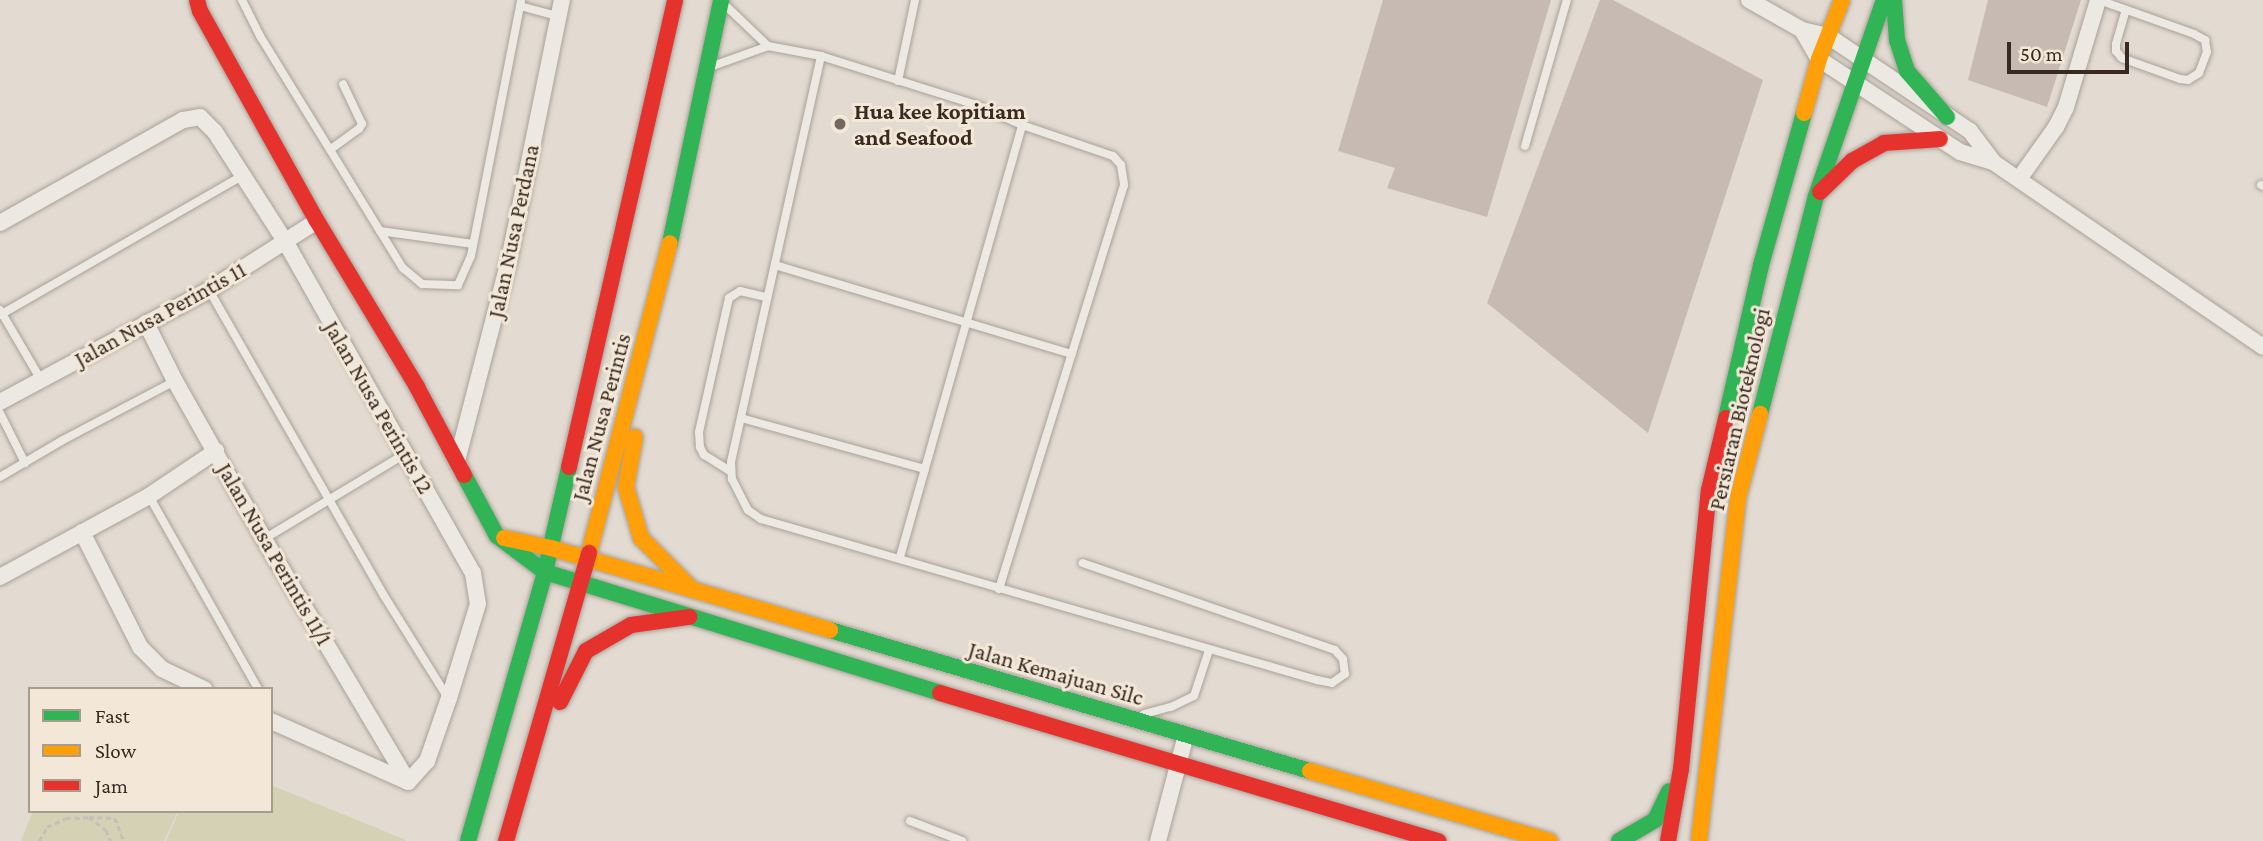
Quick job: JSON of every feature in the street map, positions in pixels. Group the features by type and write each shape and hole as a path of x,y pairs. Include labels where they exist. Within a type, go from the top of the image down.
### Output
{"street":[{"path":"197,0 200,11 317,221 417,387 497,536 545,572 791,649 1438,841"},
{"name":"Jalan Nusa Perintis","path":"468,841 551,548 675,0"},
{"path":"1749,0 1802,30 1828,36 1970,131 1993,162"},
{"name":"Persiaran Bioteknologi","path":"1668,841 1681,769 1709,490 1761,265 1819,59 1842,0"},
{"name":"Persiaran Bioteknologi","path":"1699,841 1738,498 1816,196 1884,0"},
{"path":"1894,0 1896,40 1908,71 1947,117"},
{"path":"2019,179 2056,127 2066,107 2098,0"},
{"name":"Jalan Nusa Perintis","path":"506,841 588,559 673,233 721,1"},
{"name":"Jalan Nusa Perdana","path":"457,461 509,260 560,8"},
{"path":"1802,30 1819,59 1960,152 1993,162 2263,347"},
{"name":"Jalan Nusa Perintis 12","path":"0,223 184,120 200,117 215,132 285,241 473,573 478,604 449,698"},
{"path":"1816,196 1852,161 1884,142 1940,139"},
{"name":"Jalan Nusa Perintis 11","path":"0,402 209,290 317,221"},
{"path":"673,233 626,487 641,538 693,590"},
{"name":"Jalan Nusa Perintis 11/1","path":"146,323 175,381 264,539 408,782"},
{"path":"0,577 149,496 216,452"},
{"path":"82,532 140,647 162,669 200,687"},
{"name":"Jalan Kemajuan Silc","path":"497,536 551,548 1550,841"},
{"path":"512,824 566,686 586,651 631,625 689,617"},
{"path":"791,649 799,621"},
{"path":"863,669 872,642"},
{"path":"274,719 408,782 427,761 449,698"},
{"path":"1158,841 1186,735"},
{"path":"1619,841 1655,820 1681,769"}],"lane":[{"path":"242,0 260,36 403,268 422,284 458,285 473,244 521,3 560,8"},
{"path":"898,81 915,0"},
{"path":"1525,146 1567,0"},
{"path":"2098,0 2126,9 2205,40 2207,52 2199,73 2188,80 2180,79 2122,58 2116,51 2116,44 2126,9"},
{"path":"721,1 768,46"},
{"path":"707,68 768,46 821,55 976,105 1022,125 1113,156 1121,165 1124,185 999,589"},
{"path":"730,471 821,55"},
{"path":"331,149 362,124 343,84"},
{"path":"900,557 1022,125"},
{"path":"41,380 1,313 244,174"},
{"path":"380,231 473,244"},
{"path":"775,265 1072,354"},
{"path":"209,290 383,594 449,698"},
{"path":"767,297 740,292 729,298 699,432 700,447 704,455 730,471 744,503 761,519 900,557 999,589 1317,680 1332,683 1345,674 1343,659 1335,650 1083,563"},
{"path":"0,477 63,440 175,381"},
{"path":"0,413 25,463"},
{"path":"741,418 925,469"},
{"path":"264,539 406,454"},
{"path":"149,496 257,687"},
{"path":"1128,718 1171,707 1194,696 1209,650"},
{"path":"910,821 962,841"}],"path":[{"path":"39,841 47,827 66,818 89,817 115,818 124,841"},
{"path":"89,817 106,830 111,841"}],"shaded area":[{"path":"273,786 406,840 406,841 166,841 178,813 273,813"},
{"path":"32,813 177,813 164,841 21,841"}],"building":[{"path":"1383,0 1551,0 1487,217 1387,188 1395,168 1338,151"},
{"path":"1600,0 1613,0 1763,80 1648,433 1487,303"},
{"path":"1988,0 2081,0 2047,107 1968,80"}],"traffic: fast":[{"path":"670,243 721,0"},
{"path":"1760,414 1816,196 1884,0"},
{"path":"1894,0 1897,40 1907,71 1947,117"},
{"path":"1726,418 1761,265 1804,113"},
{"path":"468,841 545,572 569,467"},
{"path":"464,475 497,536 545,572 940,693"},
{"path":"830,630 1310,771"},
{"path":"1619,841 1655,820 1669,791"}],"traffic: slow":[{"path":"1804,113 1819,59 1842,0"},
{"path":"589,553 670,243"},
{"path":"1699,841 1738,498 1760,414"},
{"path":"635,437 626,487 641,538 693,590"},
{"path":"504,538 551,548 830,630"},
{"path":"1310,771 1550,841"}],"traffic: jam":[{"path":"197,0 200,11 317,221 417,387 464,475"},
{"path":"569,467 675,0"},
{"path":"1820,192 1852,161 1884,143 1940,139"},
{"path":"1668,841 1681,769 1709,490 1726,418"},
{"path":"506,841 589,553"},
{"path":"560,702 586,651 631,625 689,617"},
{"path":"940,693 1438,841"}],"place":[{"name":"Hua kee kopitiam and Seafood","path":"840,124"}]}
